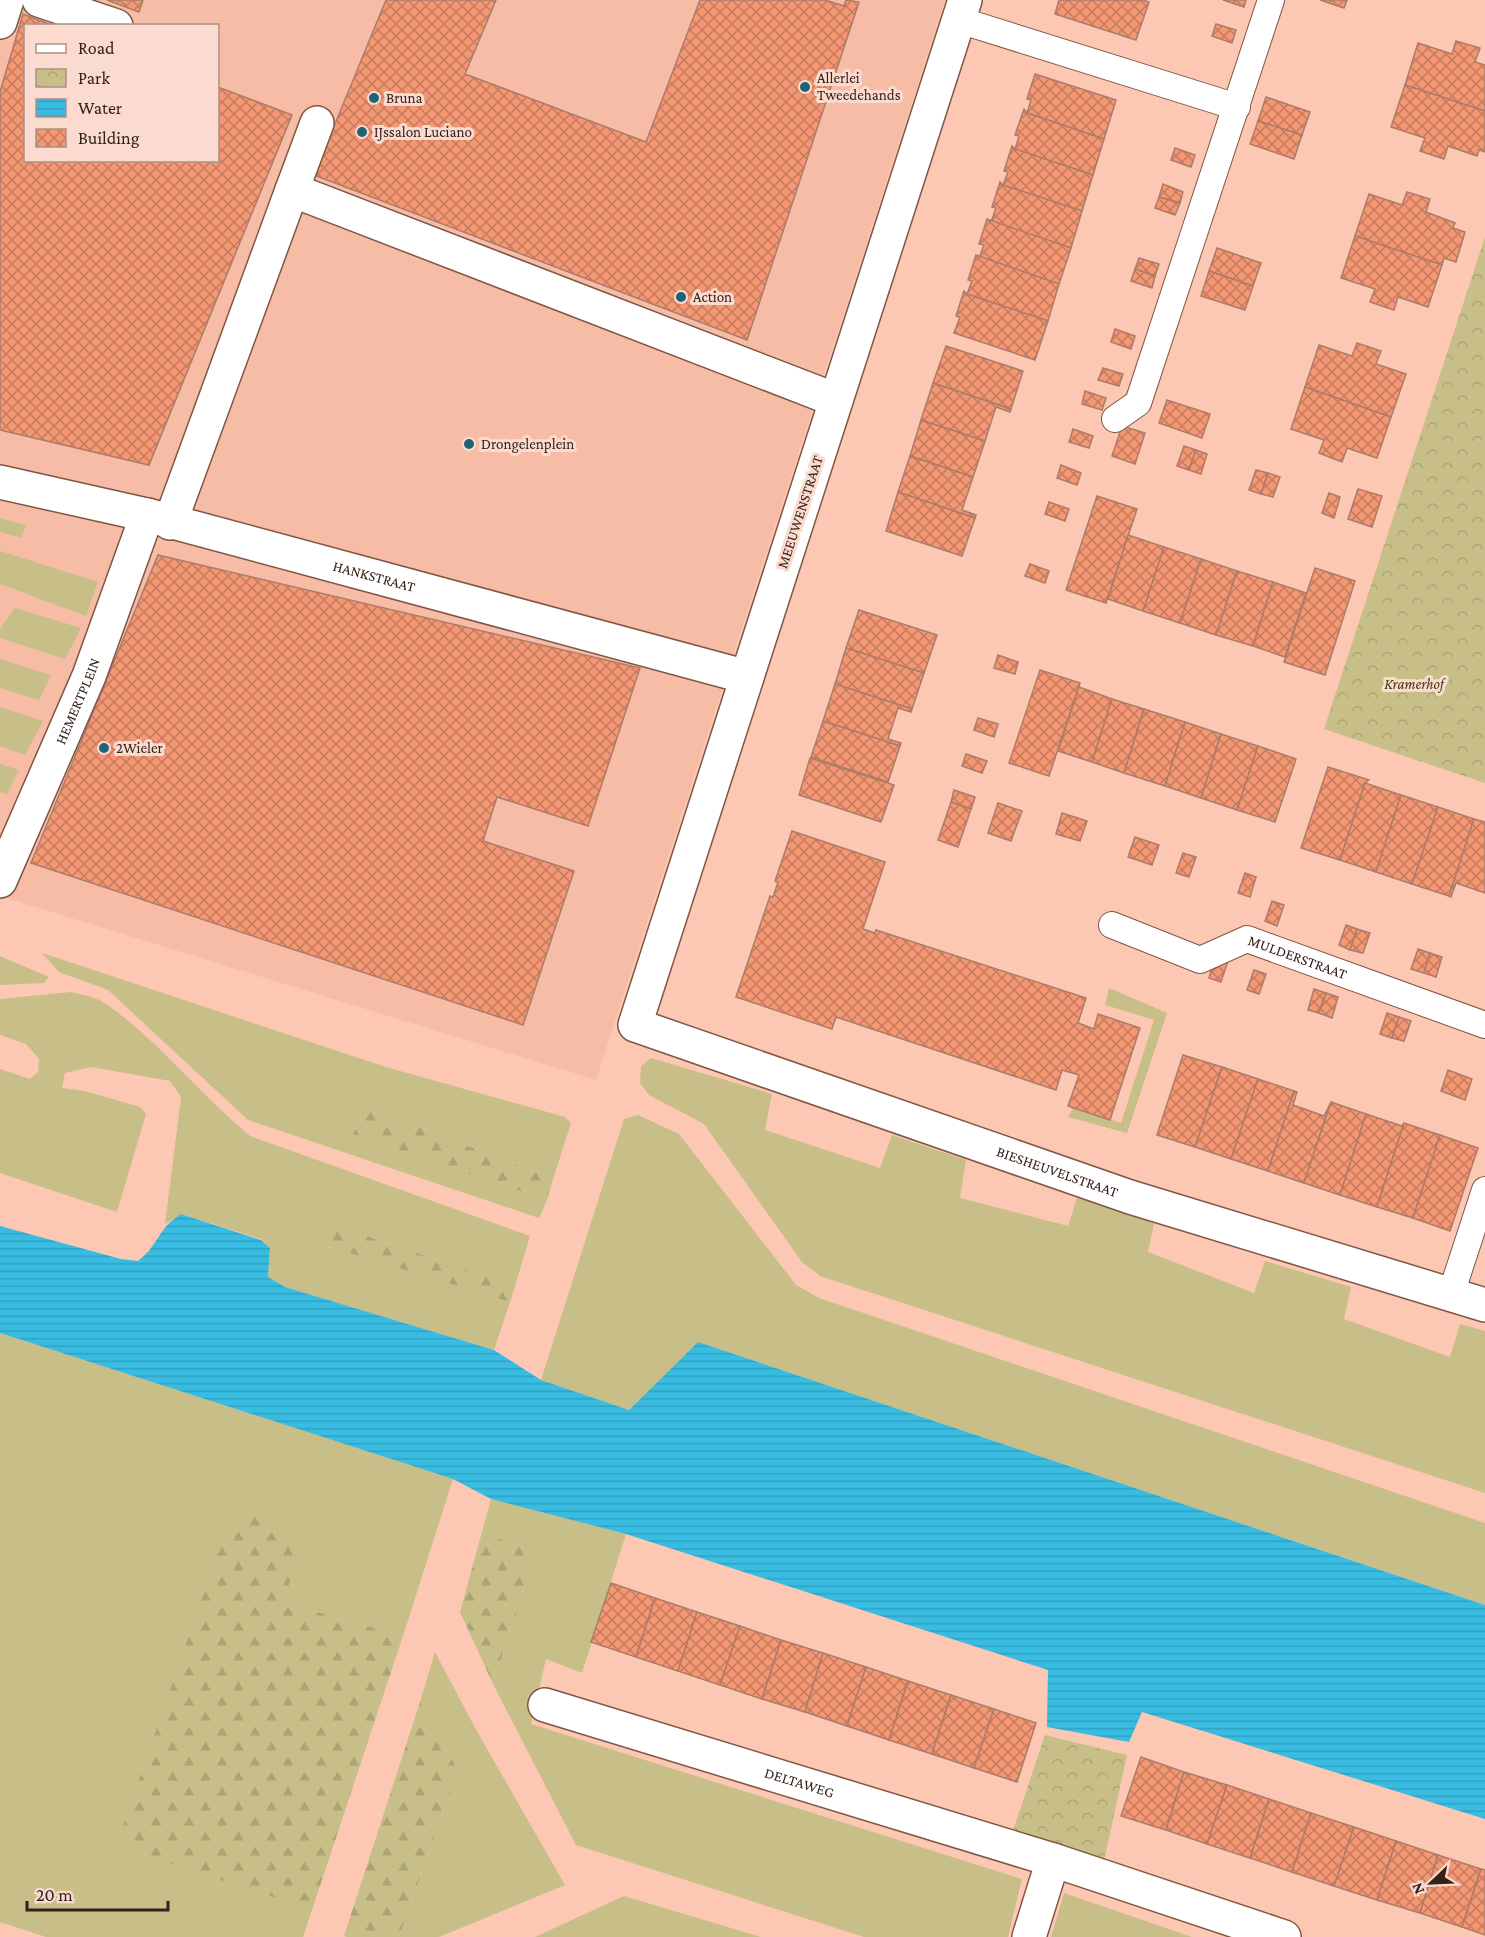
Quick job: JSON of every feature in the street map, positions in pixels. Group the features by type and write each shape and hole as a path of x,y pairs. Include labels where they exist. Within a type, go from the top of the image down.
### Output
{"street":[{"path":"0,22 7,0"},
{"path":"39,0 110,24"},
{"name":"MEEUWENSTRAAT","path":"635,1025 962,10"},
{"path":"158,519 317,123"},
{"path":"292,190 836,400"},
{"name":"HANKSTRAAT","path":"0,482 158,519 747,677"},
{"name":"HEMERTPLEIN","path":"0,881 158,519"},
{"name":"BIESHEUVELSTRAAT","path":"635,1025 1130,1197 1485,1305"},
{"name":"DELTAWEG","path":"545,1705 1053,1860 1284,1937"},
{"path":"1029,1937 1053,1860"}],"lane":[{"path":"1115,418 1138,403 1271,0"},
{"path":"962,10 1237,107"},
{"name":"MULDERSTRAAT","path":"1112,926 1200,960 1247,939 1485,1025"},
{"path":"1451,1294 1485,1190"}],"shaded area":[{"path":"0,0 945,0 596,1080 0,896"}],"green space":[{"name":"Kramerhof","path":"1485,237 1485,783 1324,729"},
{"path":"0,518 26,525 21,538 0,532"},
{"path":"0,551 98,582 86,616 0,584"},
{"path":"15,608 81,628 65,659 0,638 0,629"},
{"path":"0,659 51,675 39,700 0,688"},
{"path":"0,707 43,721 25,755 0,746"},
{"path":"0,764 19,770 7,794 0,792"},
{"path":"42,953 386,1067 565,1117 571,1123 553,1179 370,1108 354,1134 547,1200 539,1218 248,1120 108,990 59,972"},
{"path":"0,956 49,977 44,983 0,985"},
{"path":"1109,988 1167,1013 1127,1133 1068,1117 1073,1108 1121,1123 1154,1020 1105,1005"},
{"path":"71,992 89,996 106,1004 144,1034 250,1136 530,1236 515,1286 331,1224 323,1245 510,1302 494,1350 285,1287 268,1277 270,1248 261,1239 181,1214 165,1224 181,1097 170,1081 91,1067 65,1073 62,1088 85,1091 140,1107 146,1114 117,1212 0,1173 0,1069 30,1079 38,1072 39,1059 26,1044 0,1035 0,999"},
{"path":"651,1058 772,1094 765,1130 880,1168 892,1135 966,1160 960,1198 1068,1226 1078,1195 1155,1219 1148,1252 1254,1293 1265,1261 1351,1287 1344,1319 1450,1357 1460,1324 1485,1331 1485,1493 820,1276 802,1262 704,1124 649,1095 640,1083 641,1066"},
{"path":"370,1108 553,1179 547,1200 353,1134"},
{"path":"638,1115 679,1134 796,1285 819,1298 1485,1523 1485,1605 698,1342 629,1410 541,1380 624,1119"},
{"path":"331,1224 515,1286 510,1302 323,1245"},
{"path":"0,1333 453,1479 403,1636 285,1603 116,1846 312,1910 303,1937 46,1937 0,1922"},
{"path":"491,1499 626,1534 582,1673 546,1659 531,1724 1022,1879 1008,1937 864,1937 576,1845 493,1684 536,1553 482,1532"},
{"path":"232,1511 301,1530 285,1603 403,1636 312,1910 116,1846"},
{"path":"482,1532 536,1553 493,1684 460,1612"},
{"path":"435,1652 474,1726 565,1885 439,1937 399,1937 458,1770 420,1702"},
{"path":"420,1702 458,1770 399,1937 347,1937 344,1936"},
{"path":"1045,1735 1127,1755 1104,1861 1013,1831"},
{"path":"1064,1893 1192,1937 1051,1937"},
{"path":"624,1896 761,1937 535,1937"}],"water":[{"path":"181,1214 261,1240 270,1248 268,1277 285,1287 494,1350 541,1380 629,1410 698,1342 1485,1605 1485,1819 1142,1712 1129,1742 1047,1727 1048,1670 626,1534 491,1499 453,1479 0,1333 0,1226 121,1259 138,1261 151,1249 167,1225"}],"building":[{"path":"107,0 143,0 139,12"},
{"path":"386,0 496,0 465,74 646,142 700,0 825,0 844,6 846,0 859,2 747,340 314,175"},
{"path":"1059,0 1142,0 1149,2 1136,40 1055,14"},
{"path":"1223,0 1246,0 1244,7"},
{"path":"1320,0 1347,0 1344,8"},
{"path":"23,14 49,24 24,24 24,162 219,162 219,87 292,115 149,465 0,430 0,92"},
{"path":"1216,24 1236,30 1232,43 1212,36"},
{"path":"1456,41 1480,48 1475,62 1485,65 1485,111 1405,85 1418,43 1452,54"},
{"path":"1035,74 1116,100 1104,139 1027,113 1031,100 1027,99"},
{"path":"1405,85 1485,111 1485,152 1479,150 1477,156 1448,146 1444,159 1420,151 1425,138 1391,127"},
{"path":"1266,97 1310,112 1302,135 1258,121"},
{"path":"1024,109 1027,113 1104,139 1093,175 1015,149 1019,136 1015,135"},
{"path":"1258,121 1302,135 1294,159 1250,144"},
{"path":"1012,146 1015,149 1093,175 1082,211 1003,185 1008,172 1004,171"},
{"path":"1175,148 1195,155 1191,167 1171,160"},
{"path":"1000,182 1003,185 1082,211 1071,248 991,222 996,208 992,207"},
{"path":"1163,184 1183,192 1180,203 1159,197"},
{"path":"1407,192 1430,199 1426,212 1455,223 1453,228 1465,232 1456,262 1444,258 1442,265 1355,236 1369,194 1402,205"},
{"path":"1159,197 1180,203 1175,215 1155,208"},
{"path":"987,219 1071,248 1059,284 979,258 984,245 979,244"},
{"path":"1355,236 1442,265 1428,307 1398,297 1394,310 1370,302 1375,289 1341,278"},
{"path":"1217,248 1261,263 1253,286 1209,271"},
{"path":"976,255 1059,284 1048,321 967,294 972,281 968,280"},
{"path":"1139,258 1159,264 1155,276 1135,269"},
{"path":"1135,269 1155,276 1152,288 1131,281"},
{"path":"1209,271 1253,286 1245,310 1201,296"},
{"path":"964,291 967,294 1048,321 1035,360 954,333 960,317 956,316"},
{"path":"1115,329 1135,336 1131,349 1111,342"},
{"path":"1357,343 1381,351 1376,364 1406,374 1391,417 1305,387 1319,345 1352,356"},
{"path":"946,346 1023,371 1011,409 933,383"},
{"path":"1103,368 1123,374 1119,386 1098,380"},
{"path":"933,383 1011,409 1010,412 996,407 985,441 921,420"},
{"path":"1305,387 1391,417 1377,458 1347,448 1342,462 1319,453 1324,440 1291,429"},
{"path":"1085,391 1106,398 1102,410 1082,404"},
{"path":"1167,400 1210,414 1202,438 1159,423"},
{"path":"921,420 985,441 973,477 910,456"},
{"path":"1122,426 1145,433 1135,464 1112,456"},
{"path":"1073,429 1093,436 1089,448 1069,442"},
{"path":"1184,446 1196,450 1189,470 1177,466"},
{"path":"1196,450 1207,454 1201,474 1189,470"},
{"path":"910,456 973,477 962,510 976,515 975,518 898,492"},
{"path":"1061,465 1081,473 1077,485 1057,478"},
{"path":"1256,470 1268,473 1261,494 1249,490"},
{"path":"1268,473 1280,477 1273,497 1261,494"},
{"path":"1358,489 1382,496 1372,527 1348,519"},
{"path":"898,492 975,518 962,556 886,531"},
{"path":"1329,493 1340,497 1334,518 1322,513"},
{"path":"1097,496 1137,509 1106,603 1066,590"},
{"path":"1049,502 1069,509 1065,521 1045,514"},
{"path":"1128,535 1164,547 1143,611 1108,599"},
{"path":"1164,547 1201,559 1180,623 1143,611"},
{"path":"158,555 640,668 588,826 497,797 483,841 574,871 523,1025 31,863"},
{"path":"1201,559 1237,571 1216,635 1180,623"},
{"path":"1030,564 1049,571 1045,583 1025,576"},
{"path":"1315,568 1355,581 1325,675 1284,662"},
{"path":"1237,571 1273,582 1253,646 1216,635"},
{"path":"1273,582 1306,593 1285,657 1253,646"},
{"path":"859,610 937,635 924,673 846,648"},
{"path":"846,648 924,673 912,709 835,684"},
{"path":"998,655 1018,662 1015,674 994,668"},
{"path":"1040,670 1080,683 1049,776 1009,763"},
{"path":"835,684 912,709 911,712 898,708 888,739 901,743 900,746 823,721"},
{"path":"1079,687 1112,699 1092,762 1058,751"},
{"path":"1112,699 1144,709 1124,773 1092,762"},
{"path":"1144,709 1185,722 1165,786 1124,773"},
{"path":"978,718 998,724 994,737 974,730"},
{"path":"823,721 900,746 888,782 811,757"},
{"path":"1185,722 1221,734 1201,798 1165,786"},
{"path":"1221,734 1258,746 1237,810 1201,798"},
{"path":"1258,746 1296,759 1275,822 1237,810"},
{"path":"966,754 987,761 982,773 962,766"},
{"path":"810,758 894,785 881,822 799,795"},
{"path":"1328,767 1369,780 1365,783 1340,860 1301,848"},
{"path":"1365,783 1401,795 1376,872 1340,860"},
{"path":"954,790 975,797 971,809 951,802"},
{"path":"1401,795 1438,807 1412,884 1376,872"},
{"path":"951,802 971,809 958,847 938,840"},
{"path":"998,803 1022,811 1011,841 988,833"},
{"path":"1438,807 1474,819 1449,896 1412,884"},
{"path":"1062,813 1087,821 1080,841 1056,834"},
{"path":"1474,819 1485,822 1485,893 1456,883 1451,897 1449,896"},
{"path":"792,831 885,862 863,929 875,933 876,930 1086,998 1078,1023 1094,1029 1098,1014 1140,1028 1110,1120 1068,1106 1079,1075 1062,1070 1056,1090 836,1017 832,1029 736,997 770,896 773,897 778,882 775,881"},
{"path":"1135,837 1159,845 1152,865 1128,857"},
{"path":"1183,853 1196,857 1189,877 1176,873"},
{"path":"1245,873 1256,877 1250,897 1238,893"},
{"path":"1272,901 1284,905 1277,926 1265,921"},
{"path":"1346,925 1357,929 1350,950 1339,945"},
{"path":"1357,929 1370,933 1363,953 1350,950"},
{"path":"1418,949 1430,953 1424,973 1411,969"},
{"path":"1430,953 1442,957 1436,977 1424,973"},
{"path":"1215,957 1228,961 1221,982 1209,978"},
{"path":"1254,970 1266,974 1259,994 1247,990"},
{"path":"1314,989 1326,993 1319,1013 1308,1010"},
{"path":"1326,993 1338,997 1332,1018 1319,1013"},
{"path":"1387,1013 1399,1017 1392,1038 1380,1034"},
{"path":"1399,1017 1411,1021 1404,1041 1392,1038"},
{"path":"1183,1055 1222,1067 1195,1147 1157,1135"},
{"path":"1222,1067 1258,1079 1231,1159 1195,1147"},
{"path":"1448,1070 1472,1079 1465,1100 1441,1091"},
{"path":"1258,1079 1294,1091 1268,1171 1231,1159"},
{"path":"1294,1091 1297,1092 1293,1105 1324,1116 1331,1102 1304,1183 1268,1171"},
{"path":"1331,1102 1366,1114 1340,1195 1304,1183"},
{"path":"1366,1114 1402,1126 1404,1123 1377,1207 1340,1195"},
{"path":"1404,1123 1440,1135 1413,1218 1377,1207"},
{"path":"1440,1135 1478,1148 1450,1231 1413,1218"},
{"path":"611,1583 655,1598 636,1657 591,1642"},
{"path":"655,1598 697,1612 678,1671 636,1657"},
{"path":"697,1612 740,1626 720,1685 678,1671"},
{"path":"740,1626 781,1640 762,1699 720,1685"},
{"path":"781,1640 823,1653 805,1712 762,1699"},
{"path":"823,1653 866,1667 847,1726 805,1712"},
{"path":"866,1667 908,1681 889,1740 847,1726"},
{"path":"908,1681 951,1695 932,1754 889,1740"},
{"path":"951,1695 994,1709 974,1768 932,1754"},
{"path":"994,1709 1036,1723 1017,1782 974,1768"},
{"path":"1141,1757 1184,1772 1166,1830 1121,1816"},
{"path":"1184,1772 1227,1785 1207,1844 1166,1830"},
{"path":"1227,1785 1269,1799 1250,1858 1207,1844"},
{"path":"1269,1799 1311,1813 1292,1872 1250,1858"},
{"path":"1311,1813 1354,1827 1334,1886 1292,1872"},
{"path":"1354,1827 1396,1841 1377,1900 1334,1886"},
{"path":"1396,1841 1438,1855 1420,1913 1377,1900"},
{"path":"1438,1855 1481,1869 1462,1927 1420,1913"},
{"path":"1481,1869 1485,1870 1485,1935 1462,1927"}],"place":[{"name":"Allerlei Tweedehands","path":"805,87"},
{"name":"Bruna","path":"374,98"},
{"name":"IJssalon Luciano","path":"362,132"},
{"name":"Action","path":"681,297"},
{"name":"Drongelenplein","path":"469,444"},
{"name":"2Wieler","path":"104,748"}]}
